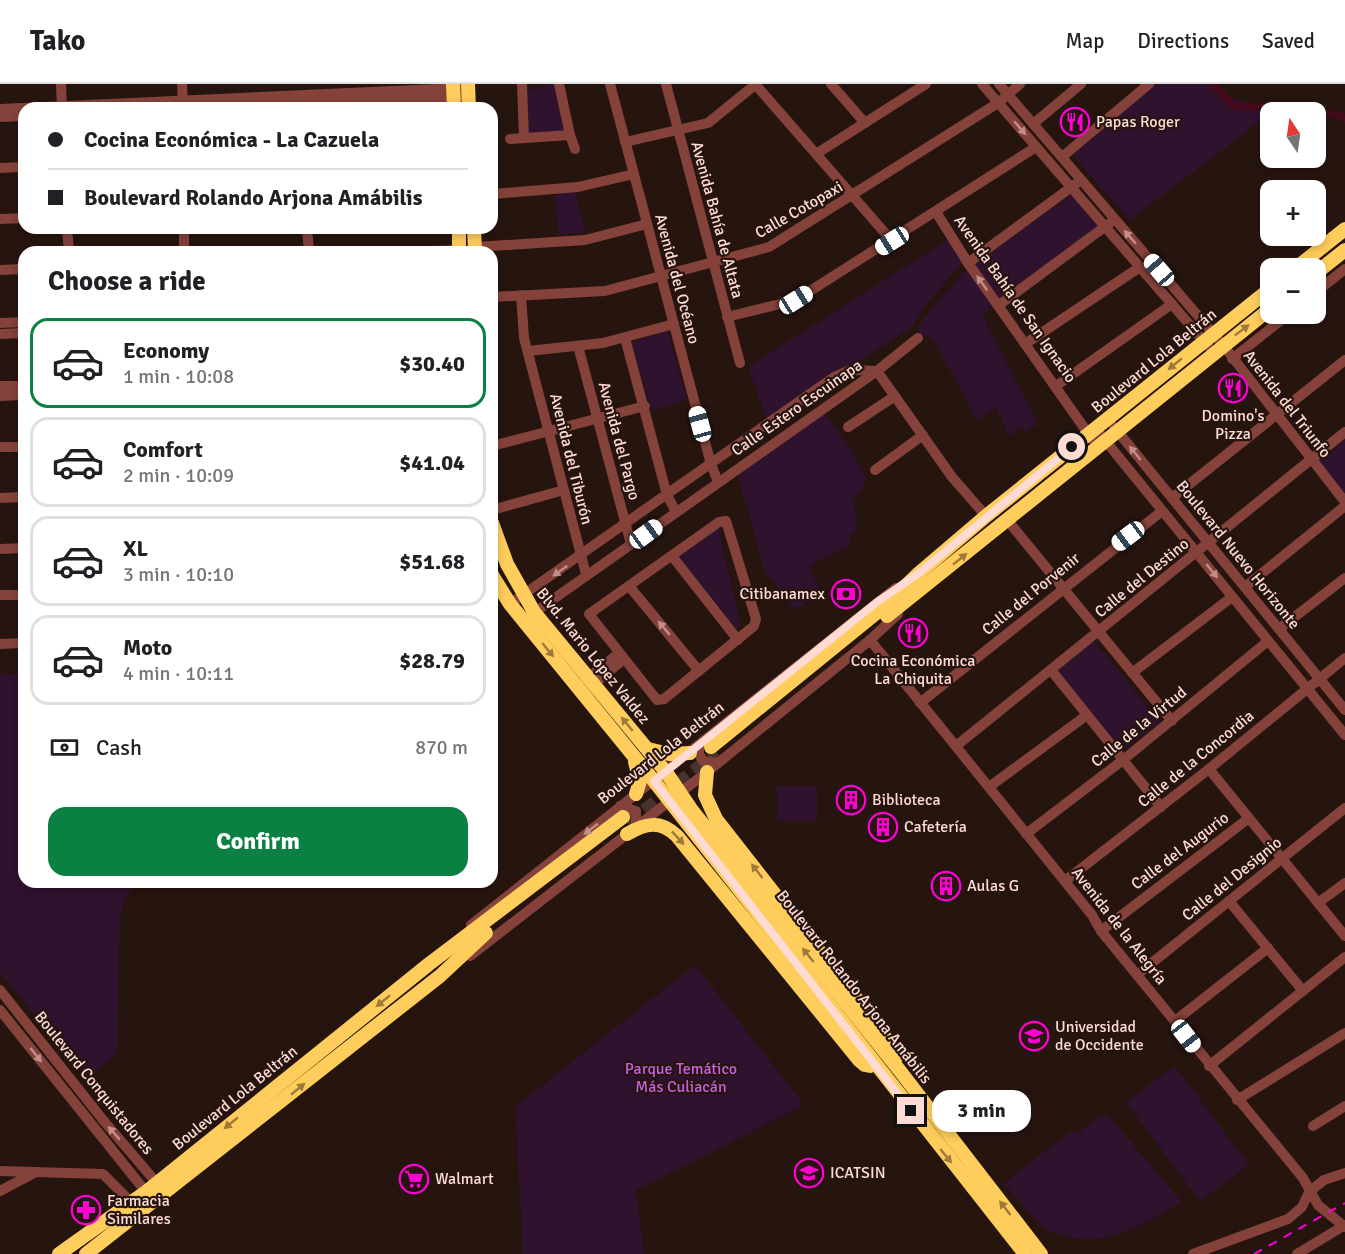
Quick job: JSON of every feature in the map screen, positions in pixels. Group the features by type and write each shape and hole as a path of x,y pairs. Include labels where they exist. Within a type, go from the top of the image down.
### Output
{"main road":[{"path":"1309,258 1345,229"},
{"path":"1326,265 1345,250"},
{"name":"Boulevard Lola Beltrán","path":"707,752 928,585 1008,521 1102,443 1112,425 1209,338 1260,297"},
{"name":"Boulevard Lola Beltrán","path":"707,752 886,605 919,573 986,516 1091,431 1112,425 1224,352 1260,318"},
{"name":"Blvd. Mario López Valdez","path":"498,540 507,564 524,596 529,617 580,691 653,780"},
{"name":"Blvd. Mario López Valdez","path":"498,585 510,604 529,617 592,681 665,771"},
{"path":"646,748 669,754 707,752"},
{"path":"632,755 639,775 636,794"},
{"name":"Boulevard Rolando Arjona Amábilis","path":"665,771 673,796 875,1066 1025,1254"},
{"path":"707,772 705,795 711,811 881,1030 893,1047 900,1071"},
{"name":"Boulevard Rolando Arjona Amábilis","path":"653,780 673,796 900,1071 1041,1254"},
{"name":"Boulevard Lola Beltrán","path":"86,1254 150,1197 429,964 627,821"},
{"name":"Boulevard Lola Beltrán","path":"161,1188 440,976 479,939 627,821"},
{"path":"627,821 664,826 677,836 850,1050 865,1065 875,1066"},
{"name":"Boulevard Lola Beltrán","path":"59,1254 137,1208"}],"street":[{"path":"62,84 62,102"},
{"path":"182,84 183,102"},
{"path":"524,138 522,85 533,84"},
{"path":"559,84 575,149"},
{"name":"Avenida del Océano","path":"610,84 711,464 718,482"},
{"name":"Avenida Bahía de Altata","path":"666,84 740,363"},
{"path":"625,142 715,120 756,84 892,241"},
{"path":"831,84 865,123"},
{"path":"816,154 865,123 910,88 926,84"},
{"path":"982,84 1172,304 1209,338"},
{"path":"999,84 1115,219 1209,338"},
{"name":"Calle Cotopaxi","path":"498,297 594,292 769,248 998,103 1020,84"},
{"path":"1033,124 1081,84"},
{"path":"1062,157 1149,84"},
{"path":"301,102 468,94"},
{"path":"0,109 18,108"},
{"path":"0,117 18,116"},
{"path":"510,139 570,135"},
{"path":"727,317 796,300 892,241 1036,147"},
{"path":"0,168 18,167"},
{"path":"498,194 564,188 634,174"},
{"path":"968,263 1081,180"},
{"name":"Avenida Bahía de San Ignacio","path":"936,212 968,263 1025,344 1091,431"},
{"path":"0,219 18,218"},
{"path":"999,305 1115,219"},
{"path":"498,247 585,240 647,224"},
{"path":"1025,344 1140,267"},
{"path":"0,270 18,269"},
{"path":"1326,284 1345,269"},
{"name":"Avenida del Tiburón","path":"521,295 524,338 586,574"},
{"path":"1056,386 1172,304"},
{"path":"0,323 18,322"},
{"path":"528,351 625,338 674,324"},
{"path":"1224,352 1272,324"},
{"path":"0,334 18,333"},
{"path":"625,338 667,495 675,512"},
{"path":"918,338 876,371 986,516"},
{"name":"Avenida del Triunfo","path":"1209,338 1224,352 1345,502"},
{"name":"Avenida del Pargo","path":"578,346 631,544"},
{"path":"1172,498 1345,360"},
{"name":"Calle Estero Escuinapa","path":"510,604 834,377 850,370 876,371"},
{"name":"Calle Estero Escuinapa","path":"529,617 586,574 876,371"},
{"path":"0,386 18,386"},
{"path":"0,396 18,395"},
{"path":"848,427 895,396"},
{"path":"498,444 645,406"},
{"name":"Boulevard Nuevo Horizonte","path":"1112,425 1345,710"},
{"name":"Boulevard Nuevo Horizonte","path":"1091,431 1138,481 1345,735"},
{"name":"Calle del Destino","path":"956,746 1197,554 1345,432"},
{"path":"875,470 923,435"},
{"path":"0,447 18,447"},
{"path":"1138,481 1150,471"},
{"path":"498,508 564,489"},
{"path":"0,498 18,497"},
{"path":"1245,587 1345,507"},
{"name":"Calle del Porvenir","path":"920,703 1062,588 1162,511"},
{"path":"724,520 728,523 756,619 752,630 664,699 657,700 589,616 672,556 719,522 724,520"},
{"path":"1008,521 1172,721"},
{"path":"0,549 18,548"},
{"path":"672,556 738,639"},
{"path":"1279,629 1345,578"},
{"name":"Boulevard Lola Beltrán","path":"627,821 636,794 653,780 665,771 707,752 870,640 928,585"},
{"path":"629,586 699,671"},
{"path":"0,596 18,595"},
{"path":"1132,673 1232,597"},
{"name":"Avenida de la Alegría","path":"870,640 1065,881 1092,915 1101,931 1138,974 1209,1066 1303,1178 1318,1205 1345,1226"},
{"name":"Calle de la Virtud","path":"1026,834 1172,721 1268,641"},
{"path":"0,644 18,643"},
{"path":"580,691 621,657"},
{"name":"Calle de la Concordia","path":"1065,881 1209,769 1345,658"},
{"path":"1051,670 1161,807"},
{"path":"989,787 1087,715"},
{"name":"Boulevard Lola Beltrán","path":"627,821 673,796 707,772 707,752"},
{"path":"1209,769 1345,936"},
{"name":"Calle del Designio","path":"1138,974 1345,808"},
{"name":"Calle del Augurio","path":"1101,931 1248,818"},
{"path":"1318,903 1345,883"},
{"path":"1229,901 1303,991"},
{"path":"1174,1021 1268,948"},
{"path":"1209,1066 1345,957"},
{"name":"Boulevard Conquistadores","path":"0,990 103,1120 161,1188"},
{"name":"Boulevard Conquistadores","path":"0,1010 150,1197"},
{"path":"1237,1100 1345,1033"},
{"path":"1313,1125 1345,1106"},
{"path":"0,1171 103,1174 137,1208"},
{"path":"0,1191 38,1171"},
{"path":"1192,1254 1288,1219 1302,1207 1310,1192 1324,1180 1345,1173"},
{"path":"1297,1254 1345,1226"}],"green space":[{"path":"553,84 566,131 529,133 527,90"},
{"path":"1154,84 1208,84 1219,92 1260,107 1260,121 1130,220 1073,156"},
{"path":"575,191 586,232 559,235 554,195"},
{"path":"1072,194 1100,227 998,299 975,264"},
{"path":"949,239 963,262 924,307 911,328 767,420 748,367"},
{"path":"968,267 992,305 983,317 1038,424 1025,432 1021,426 1009,436 996,407 977,420 933,339 920,333 919,325"},
{"path":"668,331 687,400 652,411 631,342"},
{"path":"825,413 852,451 867,480 852,502 858,515 855,519 857,531 848,536 852,544 809,566 819,588 809,601 795,610 765,572 737,473"},
{"path":"1345,439 1345,497 1317,462"},
{"path":"718,527 741,627 732,632 676,557"},
{"path":"1094,641 1160,722 1120,752 1055,673"},
{"path":"18,674 18,888 131,888 120,912 117,1053 87,1079 0,972 0,675"},
{"path":"777,786 817,786 817,821 777,821"},
{"name":"Parque Temático Más Culiacán","path":"695,965 804,1105 636,1190 644,1254 523,1254 515,1107"},
{"path":"1175,1066 1249,1165 1200,1201 1126,1102"},
{"path":"1105,1115 1114,1122 1182,1202 1132,1229 1115,1235 1081,1239 1044,1228 1004,1183 1074,1129 1078,1133 1095,1120 1094,1118"}],"waterway":[{"path":"1212,84 1233,105 1338,115 1345,118"}],"tunnel":[{"path":"628,824 717,753"}],"railway":[{"path":"1254,1254 1345,1203"}],"place":[{"name":"Papas Roger","path":"1075,122"},
{"name":"Domino's Pizza","path":"1233,388"},
{"name":"Citibanamex","path":"846,594"},
{"name":"Cocina Económica La Chiquita","path":"913,633"},
{"name":"Biblioteca","path":"851,800"},
{"name":"Cafetería","path":"883,827"},
{"name":"Aulas G","path":"946,886"},
{"name":"Universidad de Occidente","path":"1034,1036"},
{"name":"ICATSIN","path":"809,1173"},
{"name":"Walmart","path":"414,1179"},
{"name":"Farmacia Similares","path":"86,1210"}],"route":[{"path":"911,1111 654,781 877,602 919,573 1072,447"}]}
